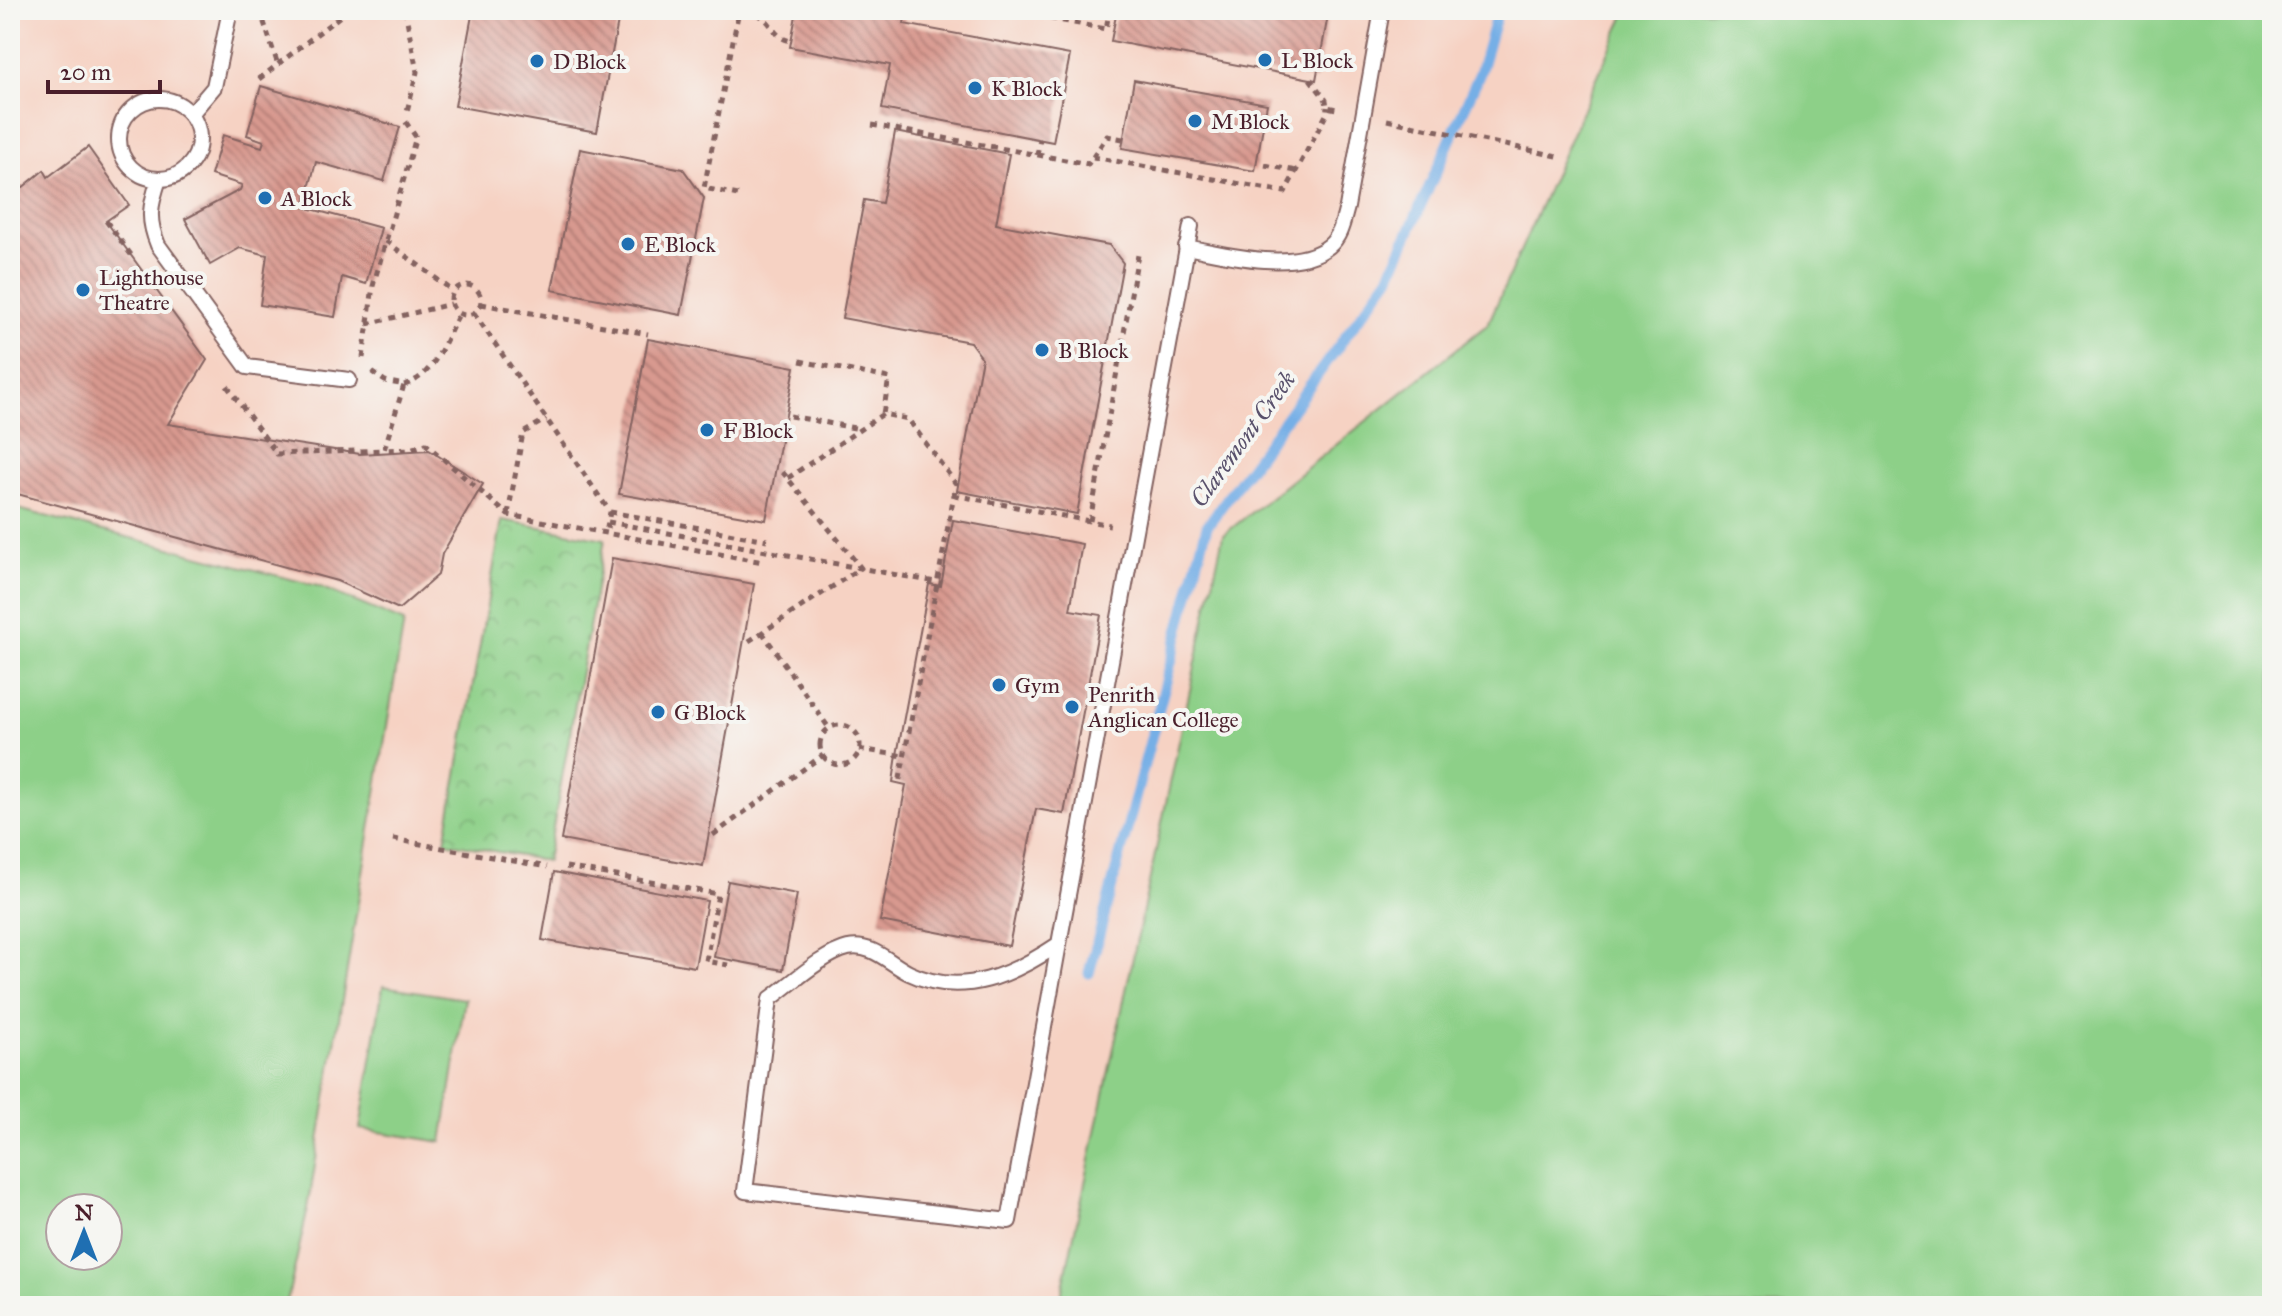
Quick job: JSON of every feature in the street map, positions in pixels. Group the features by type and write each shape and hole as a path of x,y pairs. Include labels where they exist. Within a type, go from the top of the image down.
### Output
{"lane":[{"path":"191,114 214,87 230,10"},
{"path":"1186,247 1253,259 1288,260 1328,247 1340,232 1347,207 1382,10"},
{"path":"167,99 191,114 197,126 199,145 194,159 185,170 173,177 145,177 123,159 119,136 122,123 130,111 141,103 167,99"},
{"path":"159,179 152,201 150,225 158,245 247,367 349,380"},
{"path":"1059,944 1030,964 977,984 944,984 911,974 868,949 849,948 833,954 770,999 745,1191 1009,1221 1191,226"}],"path":[{"path":"260,10 278,65"},
{"path":"259,79 348,10"},
{"path":"405,10 417,72 407,111"},
{"path":"738,195 704,188 737,10 759,15 767,20 777,35 791,41"},
{"path":"1028,10 1042,17 1106,31 1108,18 1105,10"},
{"path":"1093,157 1285,192 1326,115 1326,100 1310,79"},
{"path":"1327,107 1346,111"},
{"path":"405,121 416,137 373,286 362,355 369,370 385,381 404,385 417,381 428,372 459,314"},
{"path":"1400,122 1562,157"},
{"path":"872,125 1088,164 1107,136 1123,139"},
{"path":"1037,155 1040,139"},
{"path":"1265,165 1296,171"},
{"path":"386,241 453,291"},
{"path":"1090,521 1138,255"},
{"path":"464,285 474,287 480,294 481,304 474,313 467,316 459,314 451,304 453,291 464,285"},
{"path":"367,324 451,304"},
{"path":"481,304 648,334"},
{"path":"474,313 610,512 767,540"},
{"path":"800,361 889,378 883,414"},
{"path":"404,385 384,450 410,449 426,444 508,515 763,562"},
{"path":"788,478 883,414 908,419 956,484 899,784"},
{"path":"790,416 860,429"},
{"path":"508,515 523,433 546,419"},
{"path":"780,469 861,568"},
{"path":"954,495 1113,526"},
{"path":"606,533 610,512"},
{"path":"608,522 939,582"},
{"path":"749,641 861,568"},
{"path":"762,632 829,728"},
{"path":"841,725 853,729 859,740 856,757 845,764 831,762 823,755 821,739 829,728 841,725"},
{"path":"859,749 904,756"},
{"path":"713,835 823,755"},
{"path":"393,839 547,867"},
{"path":"566,867 718,894 706,961 728,965"}],"shaded area":[{"name":"Penrith Anglican College","path":"10,10 2260,10 2025,1306 10,1306"}],"green space":[{"path":"1627,10 2272,10 2272,1306 1062,1306 1062,1291 1223,535 1488,324"},
{"path":"10,507 318,586 404,622 308,1208 286,1306 10,1306"},
{"path":"502,520 605,539 547,861 445,842"},
{"path":"383,986 465,999 442,1142 360,1129"}],"building":[{"name":"D Block","path":"473,10 614,10 619,16 597,132 455,106"},
{"name":"K Block","path":"797,10 906,10 904,24 1070,55 1053,142 882,109 890,65 790,47"},
{"name":"L Block","path":"1117,10 1329,10 1316,80 1111,41"},
{"name":"M Block","path":"1134,80 1267,104 1255,171 1122,148"},
{"name":"A Block","path":"261,86 400,127 384,181 316,162 304,207 381,228 366,284 342,277 335,317 260,305 267,255 240,248 210,265 185,219 240,190 242,185 211,175 223,135 262,147 264,141 247,135"},
{"name":"B Block","path":"895,132 1009,154 996,224 1109,245 1123,263 1077,514 957,491 982,358 970,342 842,318 864,200 882,203"},
{"path":"88,147 129,205 106,221 207,360 168,424 360,454 429,450 483,484 442,554 438,575 399,609 337,581 10,492 10,198 44,170 48,177"},
{"name":"E Block","path":"580,149 683,169 704,198 681,315 552,290"},
{"name":"F Block","path":"648,339 795,367 766,520 619,494"},
{"path":"953,520 1082,544 1070,610 1101,615 1064,814 1036,809 1009,946 880,921 906,785 893,782 897,755 929,584 941,586"},
{"name":"G Block","path":"612,558 754,584 703,866 561,840"},
{"path":"554,872 707,901 695,967 542,940"},
{"path":"728,881 797,894 783,970 714,957"}],"waterway":[{"name":"Claremont Creek","path":"1089,973 1207,526 1389,277 1480,73 1498,10"}],"place":[{"name":"L Block","path":"1265,60"},
{"name":"D Block","path":"537,61"},
{"name":"K Block","path":"975,88"},
{"name":"M Block","path":"1195,121"},
{"name":"A Block","path":"265,198"},
{"name":"E Block","path":"628,244"},
{"name":"Lighthouse Theatre","path":"83,290"},
{"name":"B Block","path":"1042,350"},
{"name":"F Block","path":"707,430"},
{"name":"Gym","path":"999,685"},
{"name":"Penrith Anglican College","path":"1072,707"},
{"name":"G Block","path":"658,712"}]}
